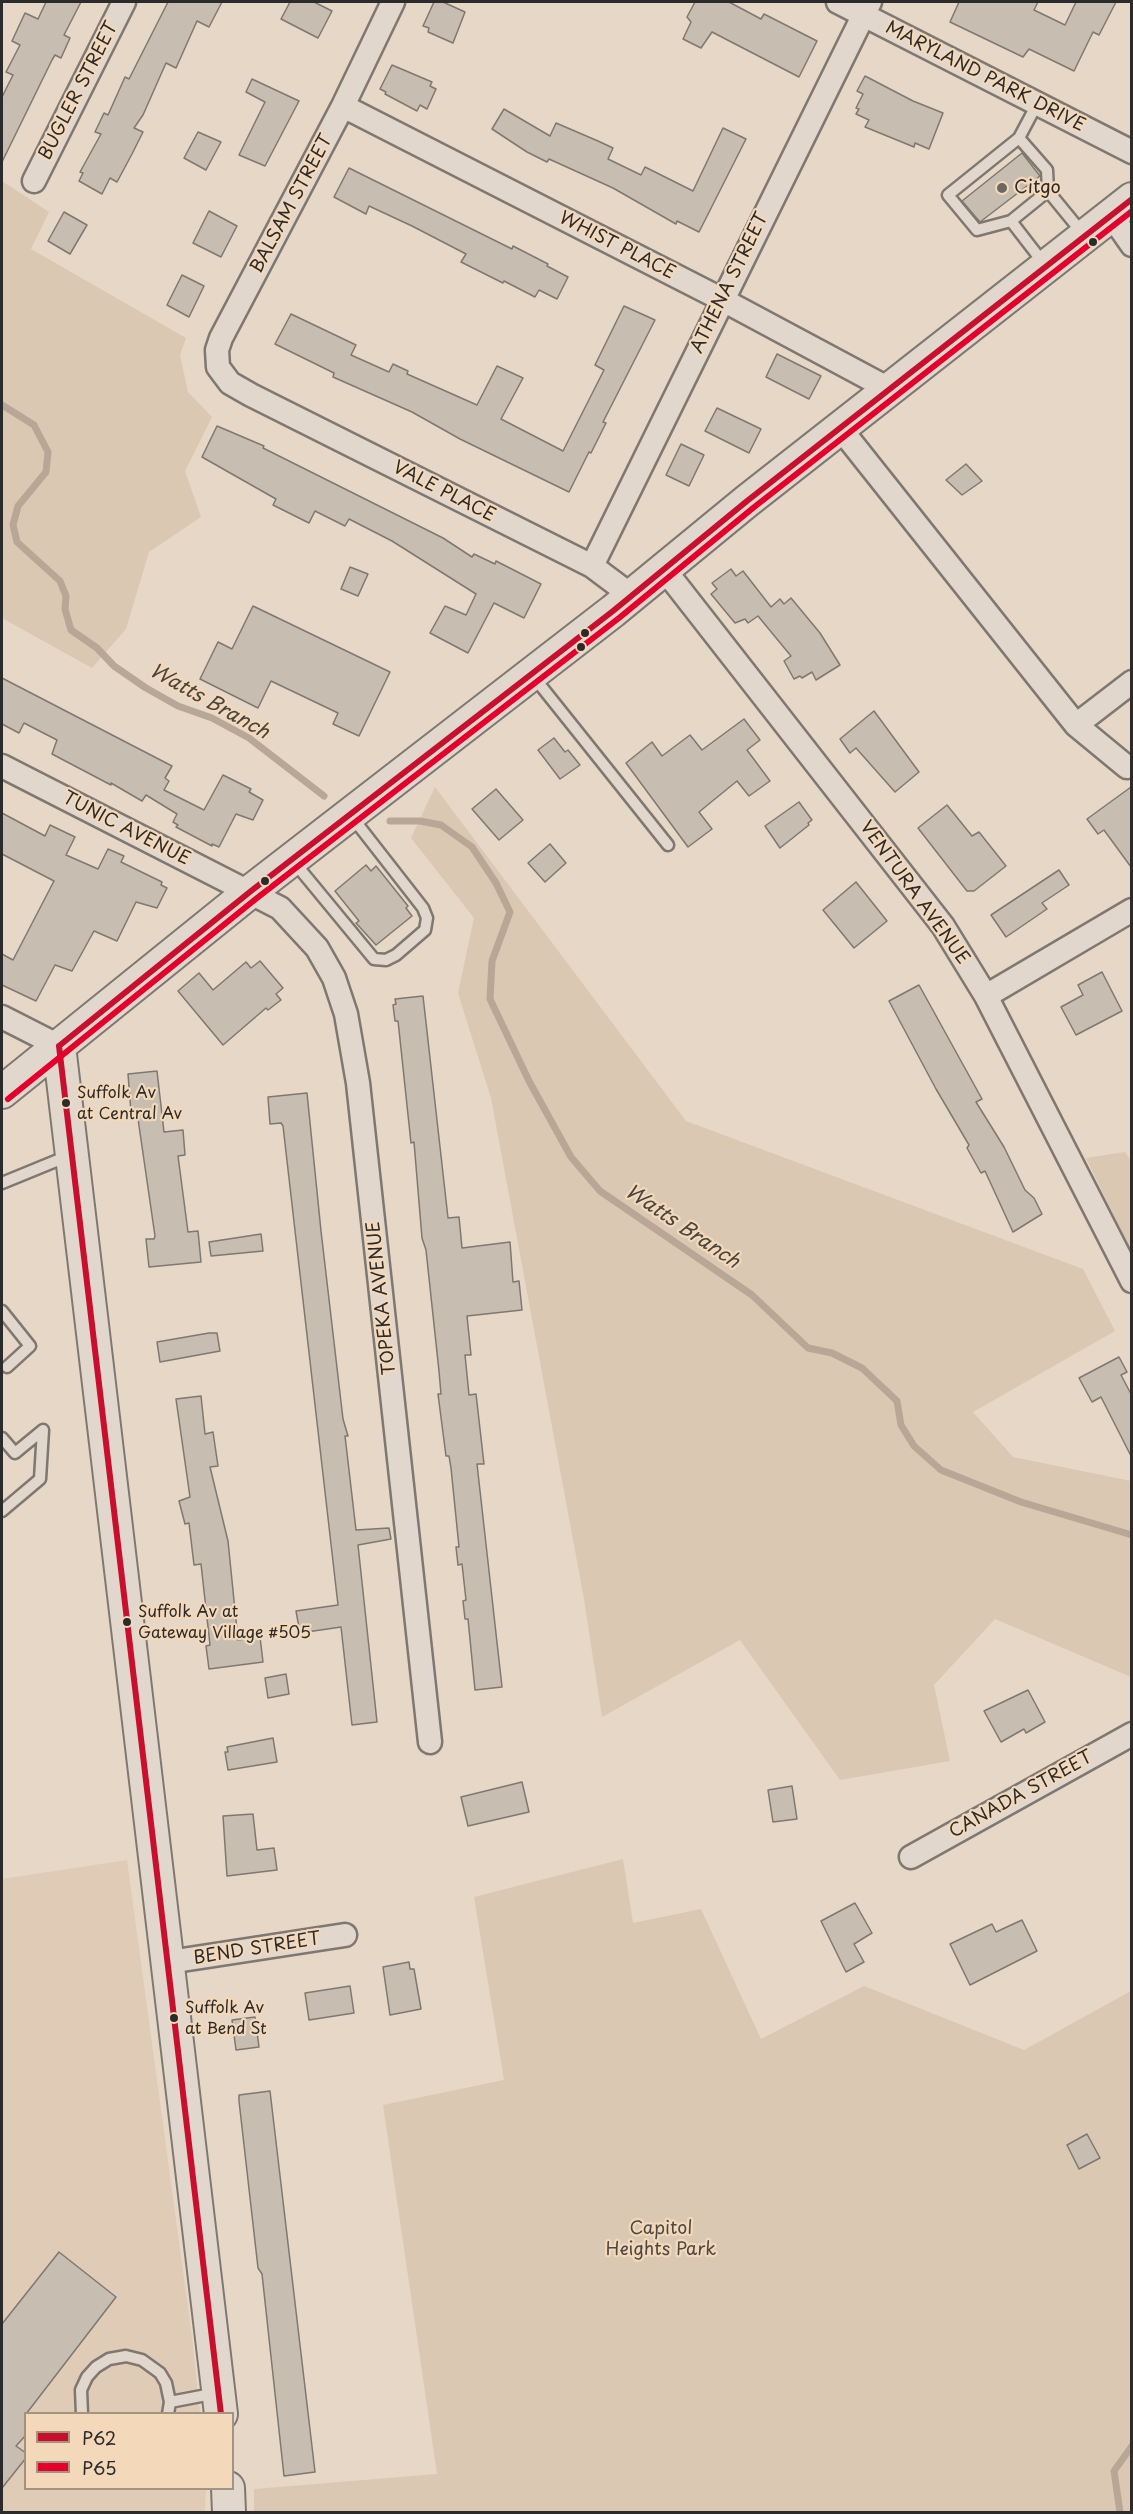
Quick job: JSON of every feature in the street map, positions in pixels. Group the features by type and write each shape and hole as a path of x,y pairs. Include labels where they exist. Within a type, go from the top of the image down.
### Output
{"main road":[{"path":"2,1092 251,891 632,596 889,389 1121,207"},
{"path":"59,1046 169,1962 219,2403"},
{"path":"228,2490 229,2512"}],"street":[{"name":"BUGLER STREET","path":"34,181 124,2"},
{"name":"BALSAM STREET","path":"251,395 224,378 216,363 217,350 343,106 393,2"},
{"name":"MARYLAND PARK DRIVE","path":"838,2 867,8 1037,104 1131,152"},
{"name":"ATHENA STREET","path":"592,566 867,8"},
{"name":"WHIST PLACE","path":"343,106 722,299 889,389"},
{"path":"1121,207 1131,245"},
{"name":"VALE PLACE","path":"251,395 592,566 632,596"},
{"path":"840,428 1076,725 1127,767"},
{"name":"VENTURA AVENUE","path":"664,570 943,926 986,996 1131,1281"},
{"path":"1076,725 1131,682"},
{"name":"TUNIC AVENUE","path":"2,766 251,891"},
{"name":"TOPEKA AVENUE","path":"251,891 280,908 317,948 334,978 346,1014 358,1083 430,1743"},
{"path":"986,996 1131,910"},
{"path":"2,1017 59,1046"},
{"name":"CANADA STREET","path":"911,1857 1131,1734"},
{"name":"BEND STREET","path":"169,1962 345,1935"}],"lane":[{"path":"1037,104 1018,138 948,195 976,230 1011,220 1048,191"},
{"path":"1018,138 1047,170 1048,191 1084,236"},
{"path":"1011,220 1045,265"},
{"path":"531,674 668,844"},
{"path":"292,859 374,959 386,960 396,955 425,930 427,918 423,908 350,814"},
{"path":"2,1183 72,1154"},
{"path":"2,1311 30,1346 7,1366"},
{"path":"2,1437 15,1453 43,1430 40,1479 2,1511"},
{"path":"82,2412 81,2390 87,2377 96,2367 109,2359 126,2356 142,2360 160,2373 166,2383 170,2402 168,2412"},
{"path":"170,2402 219,2403"}],"shaded area":[{"path":"127,1860 192,2337 200,2412 24,2412 24,2490 206,2490 205,2512 2,2512 2,1879"}],"green space":[{"path":"2,181 49,212 31,249 186,338 180,355 188,392 212,417 185,471 201,517 149,552 126,629 92,668 2,618"},
{"path":"435,787 686,1121 1083,1269 1115,1331 973,1412 1013,1457 1131,1481 1131,1677 995,1619 934,1685 950,1761 840,1780 740,1640 602,1717 584,1599 491,1098 458,993 474,918 411,838"},
{"path":"1125,1152 1131,1161 1131,1252 1086,1158"},
{"name":"Capitol Heights Park","path":"623,1859 633,1923 701,1909 761,2039 864,1986 1024,2050 1131,1991 1131,2512 254,2512 254,2489 437,2474 383,2105 504,2080 474,1897"}],"building":[{"path":"46,2 81,2 64,35 70,38 61,58 55,55 52,60 2,162 2,97 13,75 6,72 20,45 12,41 25,13 38,19"},
{"path":"168,2 222,2 209,27 197,21 176,68 166,63 143,115 134,128 143,132 117,182 110,178 102,194 79,181 83,173 80,172 101,134 95,132 104,113 108,115 125,77 129,79"},
{"path":"290,2 314,2 332,11 318,38 281,19"},
{"path":"434,2 443,2 465,12 453,43 428,32 429,28 423,26"},
{"path":"695,2 729,2 761,19 764,14 817,41 799,77 712,32 701,48 683,39 691,22 687,17"},
{"path":"959,2 1038,2 1034,10 1065,25 1076,2 1116,2 1099,35 1093,32 1074,71 1029,49 1023,57 950,22"},
{"path":"392,65 432,82 430,86 436,89 427,109 420,105 417,111 380,89"},
{"path":"865,76 913,101 943,113 929,149 915,143 914,147 865,127 869,120 856,114 859,109 856,108 863,94 857,91"},
{"path":"252,79 299,101 265,166 239,155 265,102 246,92"},
{"path":"504,109 550,136 556,123 598,141 613,148 608,159 641,175 645,167 693,191 723,128 746,139 699,232 677,221 676,224 613,188 549,159 547,162 527,152 492,129"},
{"path":"198,132 221,142 206,170 184,158"},
{"name":"Citgo","path":"1022,153 1040,176 980,222 962,201"},
{"path":"349,168 512,249 513,246 548,264 547,266 568,277 557,299 539,290 535,297 504,281 503,283 461,262 466,254 412,226 369,206 366,214 334,197"},
{"path":"209,211 237,226 221,257 193,243"},
{"path":"64,212 87,225 70,254 48,241"},
{"path":"182,275 204,286 189,317 167,305"},
{"path":"624,306 655,320 603,422 606,423 591,453 589,452 569,492 460,439 412,412 333,377 334,373 275,344 291,314 356,345 351,355 389,372 393,364 408,371 407,374 477,405 497,366 523,378 501,419 563,451 604,370 595,365"},
{"path":"777,354 821,376 809,399 766,377"},
{"path":"717,408 761,429 749,453 705,431"},
{"path":"217,426 264,446 263,448 443,538 472,557 474,554 495,564 496,561 541,584 524,618 494,603 468,653 430,633 445,606 466,615 476,594 392,541 349,519 345,526 315,511 309,523 273,505 276,499 202,457"},
{"path":"681,444 704,455 689,486 666,475"},
{"path":"966,464 982,481 962,495 946,480"},
{"path":"350,567 368,574 358,596 341,589"},
{"path":"731,569 736,576 743,571 771,607 780,599 784,604 791,598 820,633 840,665 816,680 812,672 802,678 800,676 794,679 784,661 791,656 758,616 748,623 745,619 735,623 711,594 717,589 712,583"},
{"path":"253,606 390,672 359,736 333,724 338,713 271,681 258,708 200,679 218,642 232,649"},
{"path":"2,678 172,766 165,778 169,781 164,790 204,810 223,775 251,789 249,792 263,800 253,820 236,814 219,847 212,844 212,846 176,827 178,825 173,822 177,814 146,795 142,801 52,754 57,740 24,723 19,733 2,724"},
{"path":"874,711 919,772 895,792 856,748 850,753 840,739"},
{"path":"744,719 760,740 747,750 770,781 749,796 737,781 699,812 712,829 688,847 626,763 652,742 662,756 690,735 702,750"},
{"path":"554,738 580,765 560,779 538,750"},
{"path":"1131,787 1131,867 1104,830 1098,834 1087,819"},
{"path":"496,789 523,820 499,840 472,809"},
{"path":"799,802 812,820 780,848 765,826"},
{"path":"947,805 972,836 979,832 1006,866 974,891 967,891 918,828"},
{"path":"2,813 45,836 50,825 75,837 66,855 98,869 108,849 124,856 121,862 162,882 161,885 167,888 157,908 136,902 117,941 94,931 72,971 55,965 36,1001 2,985 2,954 13,960 54,881 2,854"},
{"path":"550,844 566,863 545,882 528,863"},
{"path":"366,865 371,871 376,866 408,906 406,908 412,916 376,945 356,923 359,921 335,891"},
{"path":"1059,870 1069,885 1042,903 1047,909 1006,937 991,915"},
{"path":"856,882 887,921 854,948 823,910"},
{"path":"260,961 283,988 276,994 281,1000 268,1010 266,1008 223,1045 178,991 199,973 213,990 246,962 251,968"},
{"path":"1102,972 1122,1011 1076,1035 1061,1007 1083,995 1078,985"},
{"path":"919,985 982,1099 976,1102 1004,1147 1025,1190 1034,1198 1042,1214 1013,1232 985,1171 981,1173 967,1148 969,1145 889,1001"},
{"path":"423,996 448,1218 459,1217 462,1248 510,1242 513,1282 519,1281 522,1310 467,1316 471,1355 465,1355 469,1395 476,1394 484,1464 477,1464 502,1687 475,1690 468,1619 465,1619 463,1601 466,1600 462,1564 458,1565 456,1547 459,1547 451,1468 449,1456 446,1456 438,1394 441,1394 439,1371 426,1250 422,1238 414,1142 411,1143 398,1021 395,1021 393,1005 396,1004 395,999"},
{"path":"157,1071 164,1132 183,1130 185,1155 178,1156 188,1232 198,1231 201,1262 149,1267 146,1239 154,1239 155,1236 137,1112 131,1112 128,1074"},
{"path":"307,1093 343,1419 348,1436 345,1436 356,1530 389,1528 391,1539 358,1545 377,1722 352,1725 341,1627 300,1633 296,1611 338,1605 283,1126 281,1123 270,1124 268,1097"},
{"path":"261,1234 263,1251 211,1256 209,1242"},
{"path":"217,1333 220,1351 160,1362 157,1342"},
{"path":"1119,1357 1127,1372 1121,1375 1131,1394 1131,1456 1101,1397 1092,1402 1079,1378"},
{"path":"201,1396 205,1434 213,1432 218,1466 210,1467 228,1541 238,1640 260,1637 263,1662 209,1669 206,1646 210,1645 201,1564 194,1565 189,1523 185,1524 179,1501 190,1497 176,1399"},
{"path":"286,1674 289,1694 268,1698 265,1678"},
{"path":"1028,1690 1045,1722 1026,1733 1024,1729 1001,1742 984,1711"},
{"path":"273,1738 277,1762 228,1770 225,1752 228,1752 227,1747"},
{"path":"522,1782 529,1812 468,1826 461,1797"},
{"path":"792,1786 797,1819 773,1822 768,1790"},
{"path":"253,1814 257,1850 274,1848 277,1870 227,1876 223,1816"},
{"path":"855,1903 872,1933 854,1944 864,1962 846,1972 821,1921"},
{"path":"1022,1920 1037,1951 970,1985 950,1944 992,1924 996,1932"},
{"path":"409,1962 410,1969 414,1969 421,2009 390,2015 383,1967"},
{"path":"350,1986 354,2013 309,2020 305,1993"},
{"path":"255,2017 259,2047 236,2050 232,2020"},
{"path":"270,2091 315,2472 284,2476 262,2274 258,2268 239,2101 239,2095"},
{"path":"1087,2134 1100,2158 1079,2169 1067,2145"},
{"path":"59,2252 116,2297 28,2412 24,2412 24,2437 16,2446 24,2452 24,2460 2,2488 2,2324"}],"waterway":[{"name":"Watts Branch","path":"2,405 34,425 48,452 46,472 18,506 13,525 17,542 60,581 66,596 65,609 71,630 97,648 114,666 146,688 178,706 212,718 249,738 324,796"},
{"name":"Watts Branch","path":"390,821 420,821 441,825 472,847 496,883 510,912 492,961 490,999 529,1081 571,1157 600,1191 752,1295 808,1348 832,1353 862,1368 897,1401 901,1425 914,1446 941,1470 1021,1502 1132,1535"},
{"name":"Watts Branch","path":"1120,2512 1114,2471 1132,2446"}],"transit line":[{"name":"P62","path":"59,1046 251,891 613,611 747,501 1132,199"},
{"name":"P65","path":"8,1099 257,898 619,618 753,508 1132,211"},
{"name":"P62","path":"59,1046 221,2412"}],"place":[{"name":"Citgo","path":"1002,188"},
{"name":"Suffolk Av at Central Av","path":"66,1103"},
{"name":"Suffolk Av at Gateway Village #505","path":"127,1622"},
{"name":"Suffolk Av at Bend St","path":"174,2018"}]}
